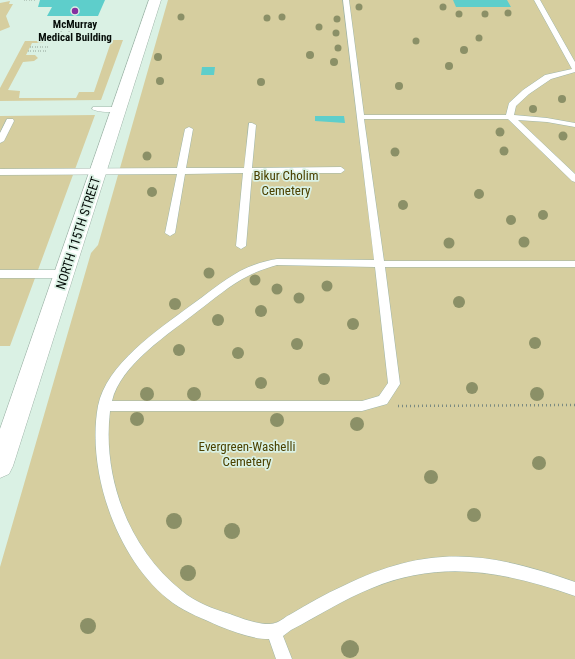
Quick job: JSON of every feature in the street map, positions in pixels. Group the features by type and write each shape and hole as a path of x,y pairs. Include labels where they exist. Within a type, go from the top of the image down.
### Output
{"street":[{"name":"NORTH 115TH STREET","path":"0,466 155,0"}],"lane":[{"path":"104,406 362,406 383,400 394,384 346,0"},
{"path":"510,117 512,105 526,92 548,77 575,69 537,0"},
{"path":"96,109 119,109"},
{"path":"360,117 510,117 547,120 575,125"},
{"path":"510,117 575,179"},
{"path":"0,141 10,121"},
{"path":"241,246 252,125"},
{"path":"170,233 189,128"},
{"path":"0,172 341,170"},
{"path":"575,264 380,264 277,262 261,265 227,284 186,314 138,354 118,376 108,392 104,406 102,431 103,455 113,501 134,548 149,569 178,598 228,622 251,629 274,632 336,596 387,576 421,566 453,563 493,566 534,574 575,589"},
{"path":"0,274 64,274"},
{"path":"274,632 284,659"}],"path":[{"path":"24,0 36,0"},
{"path":"60,34 64,26"},
{"path":"68,34 72,26"},
{"path":"30,47 50,47"},
{"path":"28,52 48,51"},
{"path":"383,400 388,406 575,405"}],"green space":[{"name":"Evergreen-Washelli Cemetery","path":"168,0 575,0 575,659 0,659 0,567 91,253 98,245"},
{"path":"10,1 9,4 13,4 6,16 10,27 0,31 0,3"},
{"path":"99,40 123,40 101,100 0,101 0,88 25,41 45,41 43,43 32,43 26,55 35,55 38,58 34,61 23,62 8,90 20,91 19,98 76,98 79,92 94,92 111,42 100,42"},
{"path":"95,115 10,346 0,346 0,116"}],"building":[{"name":"McMurray Medical Building","path":"40,0 105,0 98,16 47,16 52,7 38,7"},
{"path":"453,0 507,0 511,7 456,7"},
{"path":"202,67 215,67 214,75 201,75"},
{"path":"315,116 344,116 345,123 315,121"}],"place":[{"name":"McMurray Medical Building","path":"75,11"}],"park label":[{"name":"Bikur Cholim Cemetery","path":"286,182"}]}
